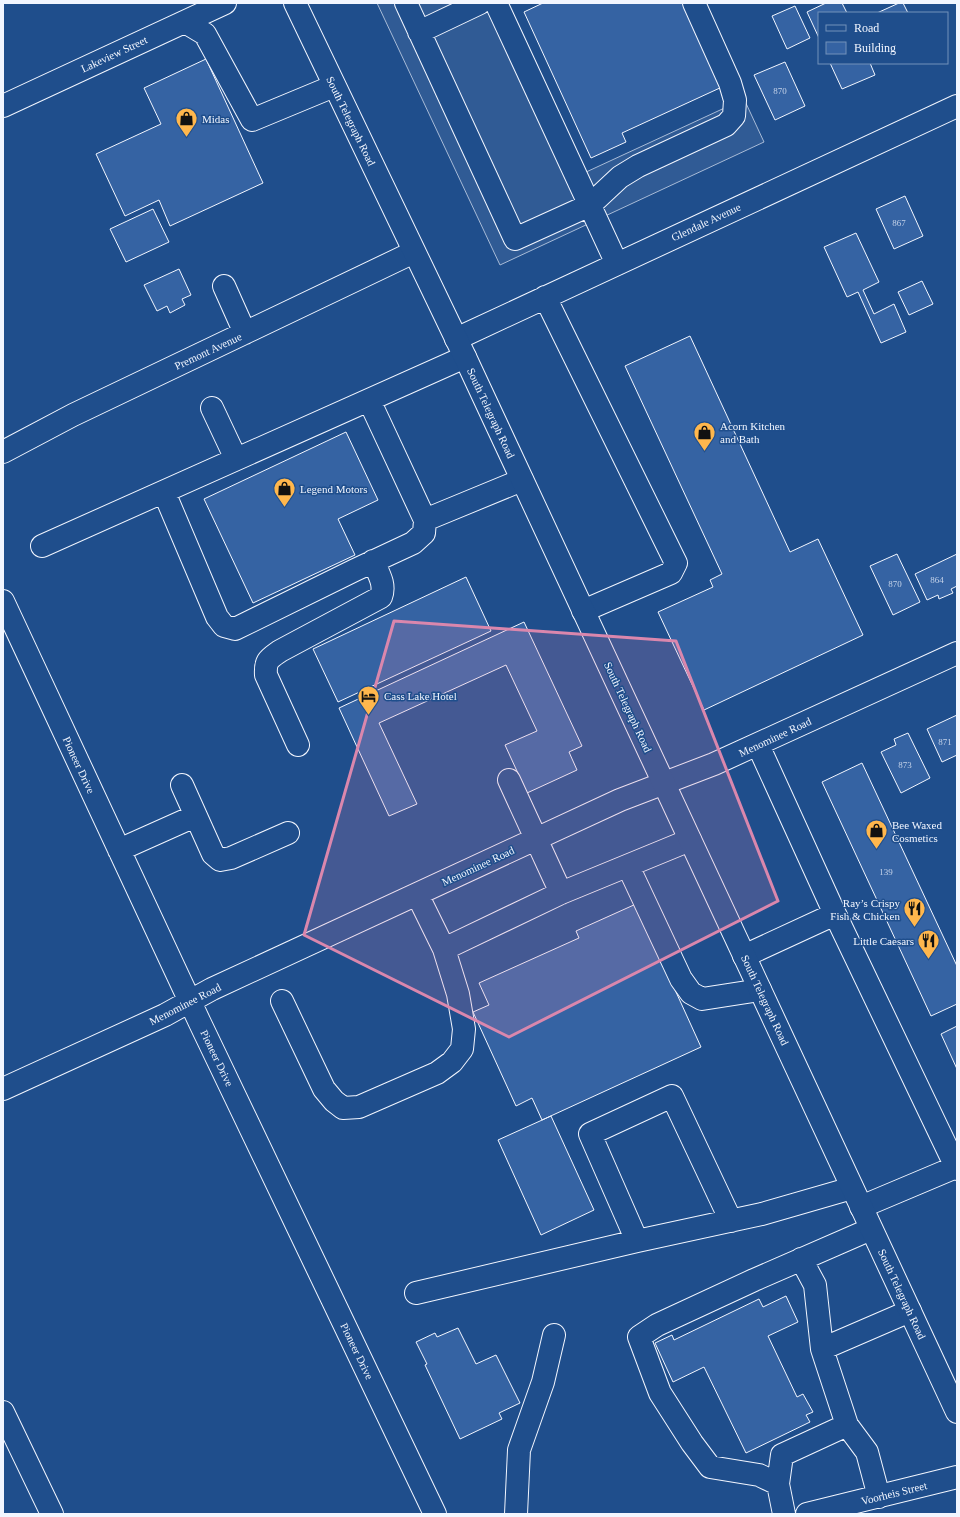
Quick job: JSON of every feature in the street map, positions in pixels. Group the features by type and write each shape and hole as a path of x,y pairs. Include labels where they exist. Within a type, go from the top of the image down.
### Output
{"main road":[{"name":"Lakeview Street","path":"3,106 225,3"},
{"name":"South Telegraph Road","path":"295,3 460,348 957,1412"},
{"path":"406,3 515,239 590,205 620,177 638,166 726,125 734,116 735,100 730,83 694,3"},
{"path":"419,32 480,3"},
{"path":"496,3 617,264"},
{"path":"185,22 205,34 252,120 334,86"},
{"name":"Glendale Avenue","path":"42,546 369,400 545,297 957,106"},
{"name":"Premont Avenue","path":"3,452 73,415 414,252"},
{"path":"224,286 245,333"},
{"path":"545,297 676,563 671,573 583,611"},
{"path":"164,492 217,617 224,626 235,629 364,565 413,544 424,533 425,520 369,400"},
{"path":"212,408 236,459"},
{"path":"425,520 522,480"},
{"path":"298,745 266,675 265,666 268,659 280,651 381,597 384,591 382,583 364,565"},
{"name":"Pioneer Drive","path":"3,601 190,1001 435,1514"},
{"name":"Menominee Road","path":"3,1089 158,1018 212,990 620,800 664,784 758,745 957,653"},
{"path":"758,745 835,914 956,1168 861,1207"},
{"path":"509,780 561,893"},
{"path":"182,785 213,854 220,860 231,858 288,833"},
{"path":"119,850 195,816"},
{"path":"444,949 561,893 690,840"},
{"path":"628,866 680,979 691,993 702,999 760,990"},
{"path":"282,1001 324,1089 343,1108 359,1107 437,1073 452,1062 462,1049 464,1029 458,994 444,949 417,894"},
{"path":"744,956 835,914"},
{"path":"637,1241 590,1134 672,1096 731,1221"},
{"path":"416,1292 762,1214 852,1188"},
{"path":"778,1484 759,1475 710,1467 692,1443 660,1393 639,1337 657,1326 871,1228"},
{"path":"802,1259 815,1285 822,1349 847,1425 867,1452 879,1497"},
{"path":"822,1349 910,1311"},
{"path":"516,1514 519,1450 543,1382 554,1335"},
{"path":"3,1412 52,1514"},
{"path":"784,1514 778,1484 782,1454 847,1425"},
{"name":"Voorheis Street","path":"807,1514 829,1511 957,1478"}],"highlighted area":[{"path":"394,621 676,641 778,901 509,1037 304,935"}],"shaded area":[{"path":"377,3 504,3 584,173 744,99 764,142 500,265"}],"building":[{"path":"543,3 684,3 722,87 622,133 626,142 591,158 524,12"},
{"path":"826,3 842,3 846,12 818,12 818,36 807,12"},
{"path":"899,3 903,3 908,12 879,12"},
{"path":"795,6 810,38 787,49 772,16"},
{"name":"Midas","path":"206,59 263,183 170,226 159,200 125,216 96,154 161,124 144,88"},
{"path":"785,62 805,106 775,120 754,75"},
{"path":"830,64 870,64 875,75 842,89"},
{"path":"905,196 923,236 894,249 876,209"},
{"path":"153,209 169,242 126,262 110,229"},
{"path":"856,233 879,282 863,290 874,314 894,304 906,332 881,343 858,292 847,297 824,247"},
{"path":"179,269 191,295 182,299 185,305 170,313 167,306 157,311 144,285"},
{"path":"922,281 933,304 909,315 898,292"},
{"name":"Acorn Kitchen and Bath","path":"690,336 790,552 818,539 863,635 704,710 658,612 713,587 710,580 722,574 625,366"},
{"name":"Legend Motors","path":"346,432 378,500 338,519 355,555 253,603 204,499"},
{"path":"897,554 920,602 893,615 870,566"},
{"path":"957,554 957,586 951,589 953,593 939,599 938,595 927,600 915,574"},
{"path":"466,577 491,631 338,702 313,649"},
{"name":"Cass Lake Hotel","path":"524,622 582,746 569,752 577,770 527,793 505,745 537,731 506,665 379,723 417,804 389,816 339,708"},
{"path":"957,715 957,755 942,762 927,729"},
{"path":"908,733 930,778 901,793 881,752 896,745 894,739"},
{"path":"862,763 957,966 957,1004 931,1016 822,782"},
{"path":"636,904 701,1047 542,1120 532,1098 516,1106 473,1012 489,1005 479,983 579,938 576,931"},
{"path":"957,1026 957,1069 941,1034"},
{"path":"551,1116 594,1210 541,1235 498,1140"},
{"path":"786,1296 798,1322 768,1336 797,1397 803,1394 813,1412 806,1415 810,1422 746,1453 704,1367 673,1382 655,1343 672,1335 674,1340 759,1299 763,1307"},
{"path":"458,1328 476,1364 496,1355 520,1403 499,1413 502,1419 460,1439 425,1365 427,1364 416,1342 435,1333 437,1337"}],"place":[{"name":"Midas","path":"186,138"},
{"name":"Acorn Kitchen and Bath","path":"705,452"},
{"name":"Legend Motors","path":"284,508"},
{"name":"Cass Lake Hotel","path":"369,716"},
{"name":"Bee Waxed Cosmetics","path":"877,850"},
{"name":"Ray’s Crispy Fish & Chicken","path":"915,928"},
{"name":"Little Caesars","path":"929,960"}]}
